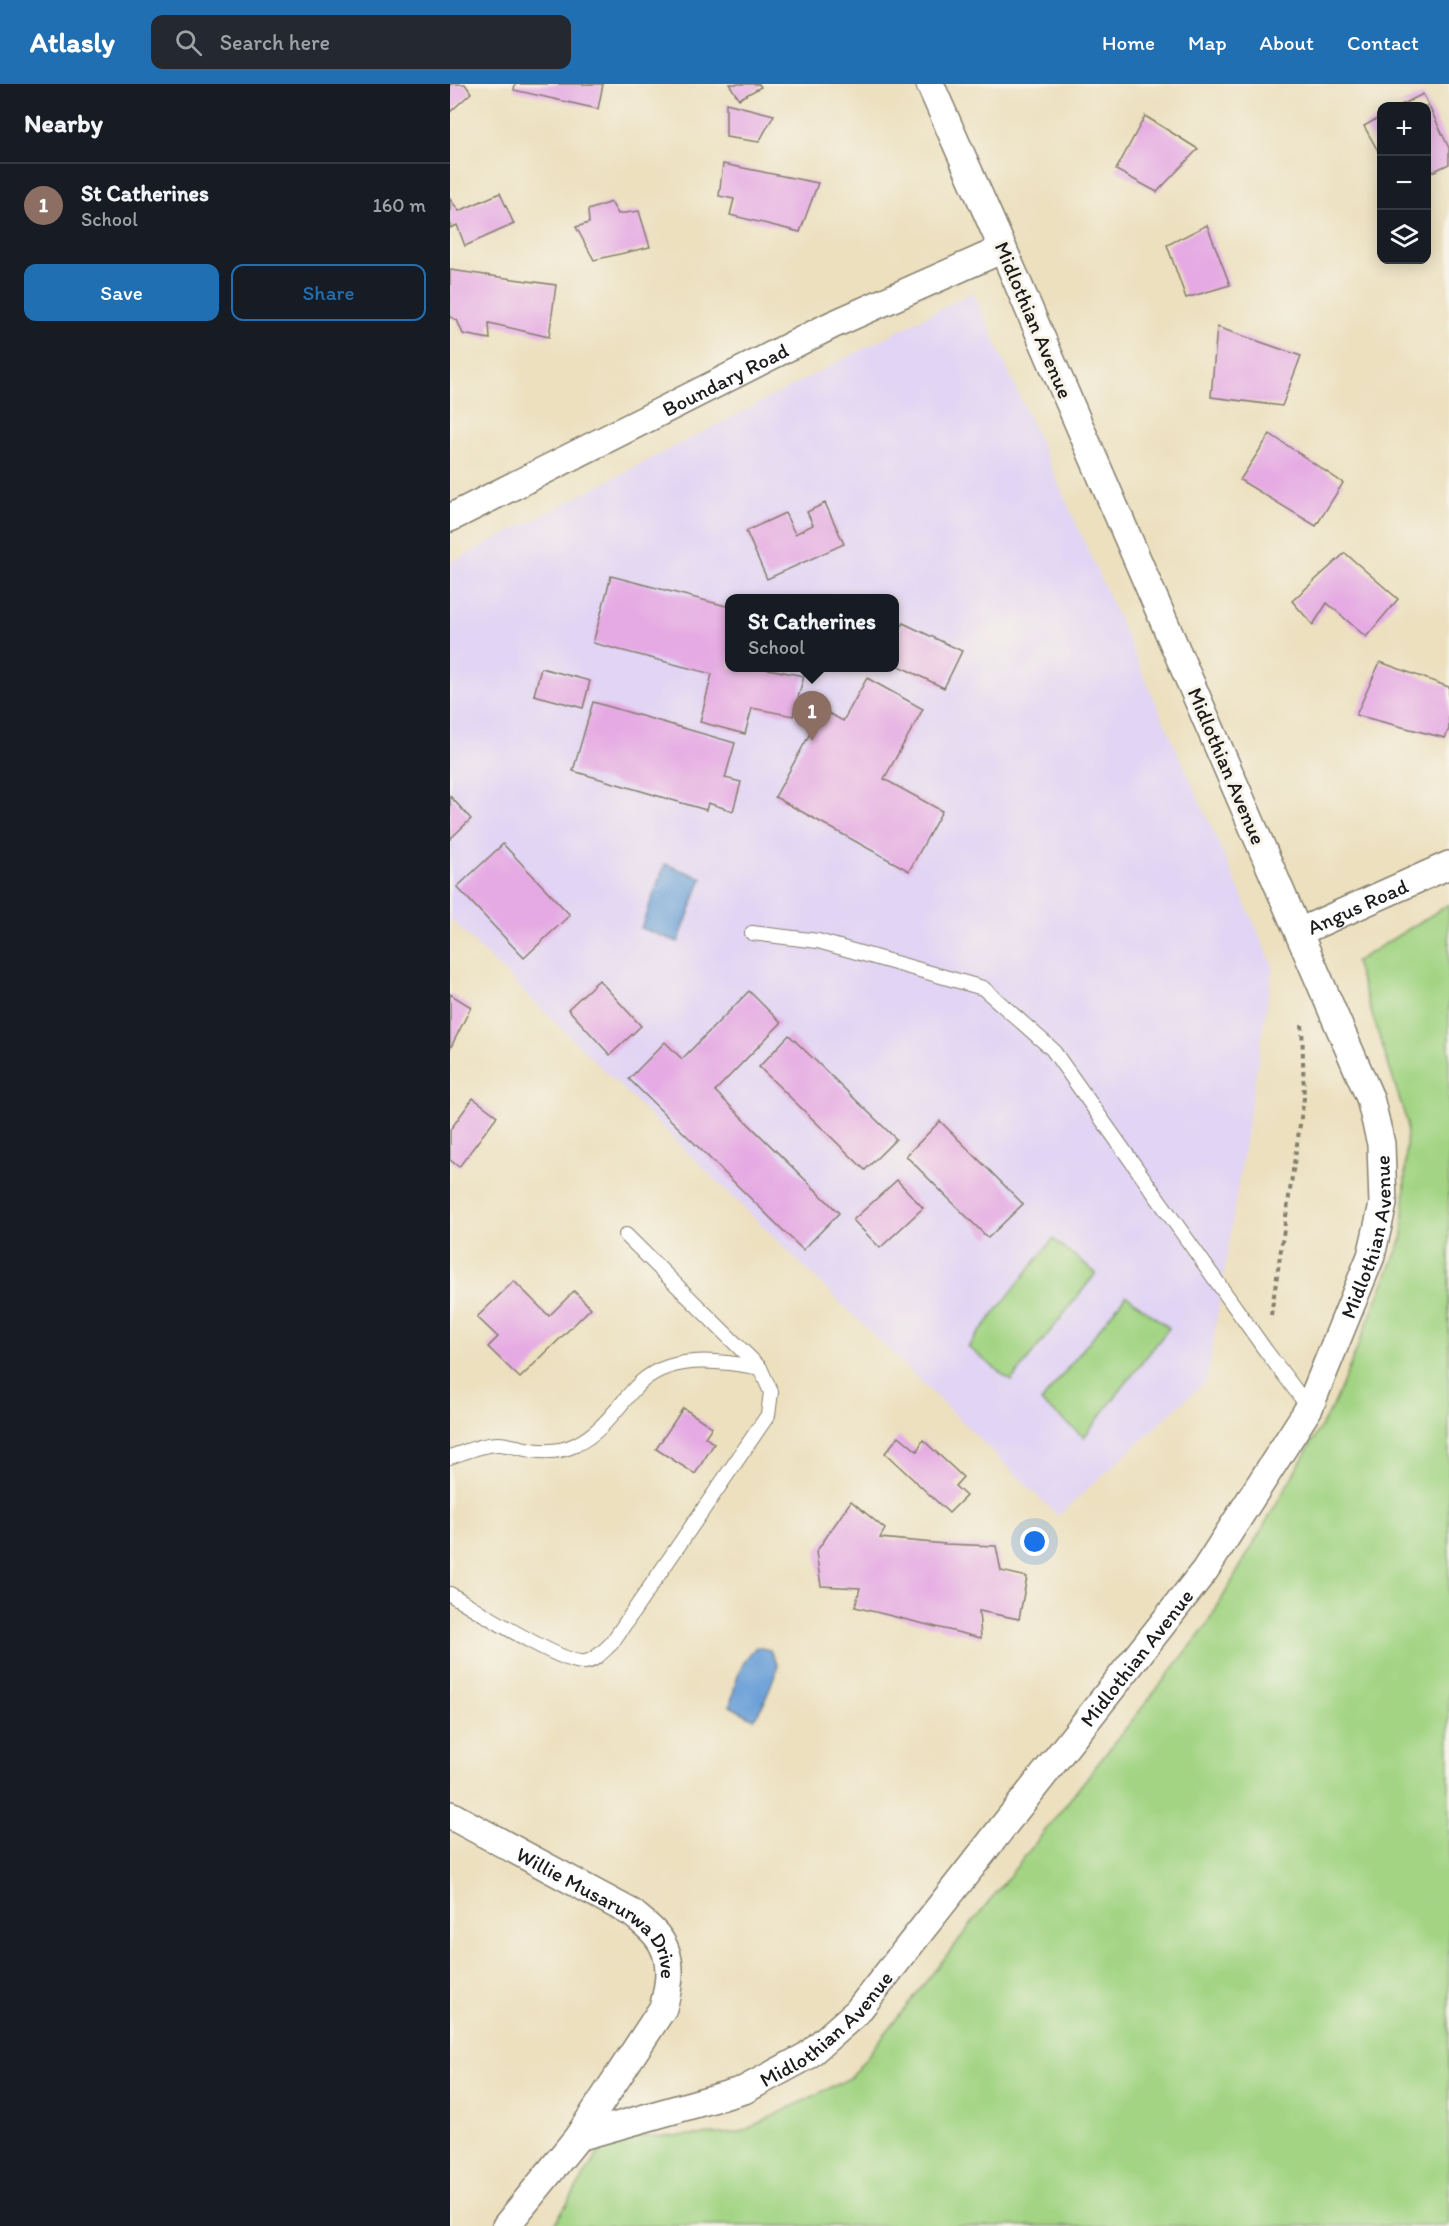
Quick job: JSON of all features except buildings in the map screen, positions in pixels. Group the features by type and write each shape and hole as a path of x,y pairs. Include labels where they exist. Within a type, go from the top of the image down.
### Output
{"street":[{"name":"Midlothian Avenue","path":"578,2137 744,2090 807,2056 857,2012 1205,1570 1309,1408 1371,1256 1383,1204 1381,1144 1370,1098 930,84"},
{"name":"Boundary Road","path":"450,518 832,325 1003,249"},
{"name":"Angus Road","path":"1299,932 1449,865"},
{"name":"Willie Musarurwa Drive","path":"450,1815 632,1913 657,1936 668,1960 670,1984 663,2008 578,2137 506,2226"}],"lane":[{"path":"752,933 818,941 983,987 1052,1049 1309,1408"},
{"path":"450,1594 557,1656 578,1663 588,1662 611,1644 768,1415 771,1392 760,1368 626,1235"},
{"path":"450,1457 499,1443 546,1452 575,1445 605,1425 637,1386 662,1368 690,1362 721,1360 760,1368"}],"path":[{"path":"1266,1351 1304,1098 1302,1015"}],"shaded area":[{"path":"973,292 1273,966 1207,1380 1058,1516 450,919 450,563"}],"green space":[{"path":"1449,904 1449,2226 553,2226 607,2139 739,2133 850,2078 1205,1628 1335,1402 1403,1236 1407,1122 1355,962"},
{"path":"1053,1239 1096,1273 1011,1381 968,1347"},
{"path":"1126,1295 1169,1328 1084,1437 1041,1402"}],"water":[{"path":"665,864 702,878 678,942 641,928"},
{"path":"756,1647 770,1650 778,1666 764,1703 754,1719 730,1706 745,1660"}],"place":[{"name":"St Catherines","path":"812,741"}]}
